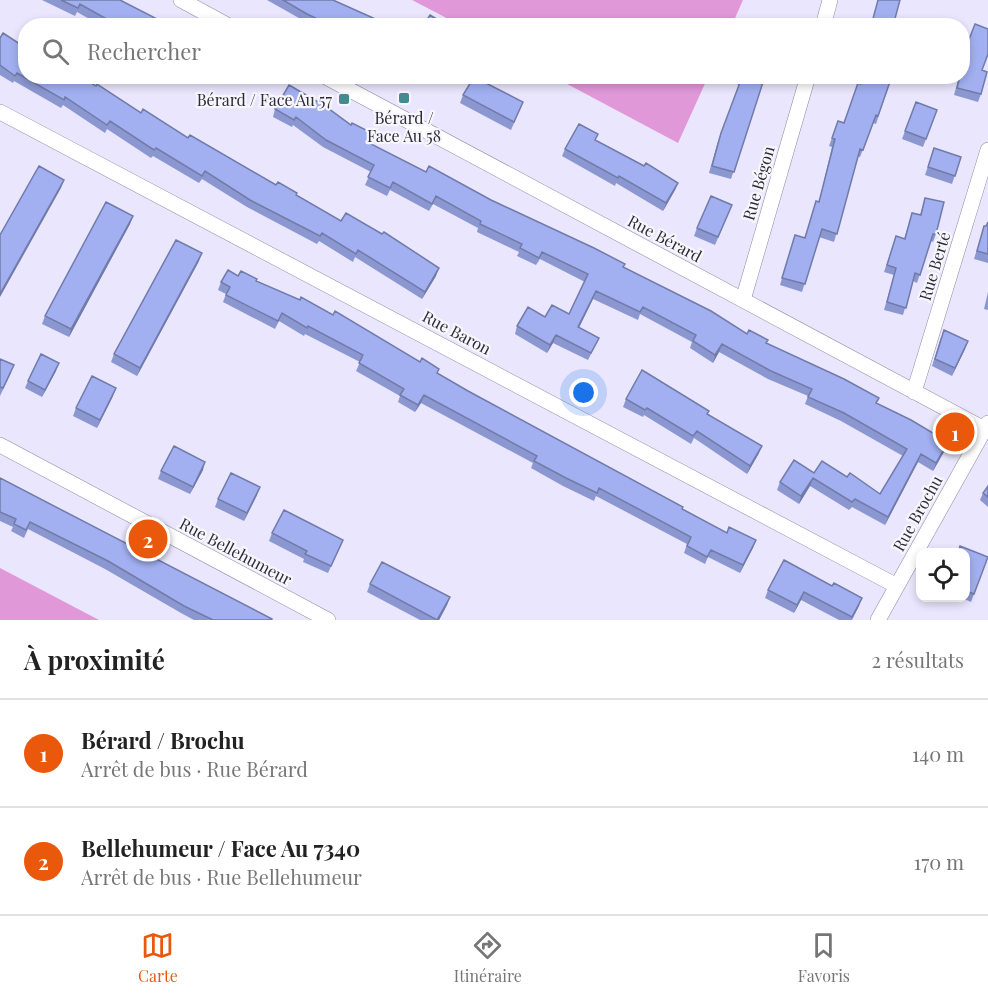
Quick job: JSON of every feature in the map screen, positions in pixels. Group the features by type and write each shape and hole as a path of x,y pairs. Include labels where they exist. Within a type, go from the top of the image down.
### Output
{"street":[{"path":"181,0 214,18"},
{"path":"825,18 830,0"},
{"name":"Rue Bérard","path":"339,84 915,392 987,428"},
{"name":"Rue Bégon","path":"743,300 806,84"},
{"name":"Rue Baron","path":"0,112 897,586"},
{"name":"Rue Berté","path":"915,392 988,150"},
{"name":"Rue Brochu","path":"878,620 987,428"},
{"name":"Rue Bellehumeur","path":"0,445 328,620"}],"shaded area":[{"path":"412,0 743,0 735,18 447,18"},
{"path":"567,84 705,84 678,143"},
{"path":"0,568 99,620 0,620"}],"building":[{"path":"61,0 120,0 155,18 105,18 80,4 78,8"},
{"path":"283,0 333,0 373,18 315,18"},
{"path":"878,0 900,0 895,18 873,18"},
{"path":"975,24 988,29 988,54 982,70 987,72 981,94 957,88 958,84 970,84 970,37"},
{"path":"3,33 18,43 18,74 15,76 0,65 0,38"},
{"path":"36,84 93,84 96,86 97,84 141,113 143,109 188,138 190,135 276,185 278,182 341,221 346,213 382,234 384,232 439,268 425,292 358,250 356,254 322,233 320,236 250,200 205,171 202,176 156,148 154,150 110,121 107,125 65,97 64,100"},
{"path":"470,84 488,84 523,102 514,122 463,95"},
{"path":"739,84 762,84 734,172 712,166 721,133"},
{"path":"858,84 889,84 863,150 860,149 837,234 822,229 805,284 782,278 795,235 805,238 816,201 819,202 835,139 832,138 838,121 844,123"},
{"path":"289,85 325,106 351,125 352,123 374,134 369,143 426,172 429,166 491,200 625,264 623,267 711,311 747,334 749,330 768,340 766,343 879,398 876,403 948,442 936,463 921,454 888,517 855,499 852,502 813,478 801,496 780,482 794,460 814,473 822,461 847,477 850,473 880,494 907,449 844,413 808,397 812,389 771,371 722,344 715,355 693,341 696,335 643,307 640,312 596,291 578,327 599,338 591,353 556,335 550,345 517,326 528,307 545,317 552,305 569,314 588,274 542,252 539,258 520,248 522,244 480,224 481,221 436,196 432,204 393,182 390,188 368,177 374,165 326,140 296,117 294,120 275,109"},
{"path":"916,102 937,110 926,139 905,131"},
{"path":"579,124 598,134 595,140 644,166 646,163 678,183 666,203 565,149"},
{"path":"934,148 961,157 955,176 928,167"},
{"path":"39,166 64,180 0,294 0,235"},
{"path":"711,196 732,205 718,237 697,228"},
{"path":"925,198 944,202 936,234 933,234 920,275 915,273 906,308 887,302 896,268 887,265 896,236 905,239 912,213 921,215"},
{"path":"106,202 133,216 71,329 45,316"},
{"path":"988,222 988,254 977,251 984,226"},
{"path":"176,240 202,253 140,368 114,354"},
{"path":"228,270 238,276 241,271 257,279 256,281 300,300 301,297 333,315 335,311 420,362 422,358 439,369 437,373 468,391 683,507 682,509 727,533 729,527 756,540 743,565 711,550 707,557 687,546 691,537 599,488 597,493 534,461 537,456 424,395 418,405 400,395 404,389 359,363 363,355 308,326 307,328 282,313 278,321 226,295 230,287 221,282"},
{"path":"944,330 968,341 955,368 935,359"},
{"path":"41,354 59,363 45,390 28,381"},
{"path":"0,359 14,365 3,388 0,387"},
{"path":"642,370 709,411 707,414 762,446 750,466 697,431 693,436 647,408 645,410 626,399"},
{"path":"92,376 116,388 100,420 76,408"},
{"path":"174,446 205,462 193,487 161,471"},
{"path":"231,473 260,487 247,513 218,499"},
{"path":"0,478 272,619 213,620 184,606 108,561 30,522 26,530 14,524 16,519 0,512"},
{"path":"988,486 988,497 983,493"},
{"path":"284,510 343,540 331,566 305,554 307,551 272,533"},
{"path":"970,550 988,557 974,594 970,592"},
{"path":"784,560 832,586 834,583 862,598 852,617 804,592 797,605 768,590"},
{"path":"382,562 450,597 437,620 370,584"}],"place":[{"name":"Bérard / Face Au 58","path":"404,98"},
{"name":"Bérard / Face Au 57","path":"344,99"},
{"name":"Bérard / Brochu","path":"955,432"},
{"name":"Bellehumeur / Face Au 7340","path":"148,539"}]}
